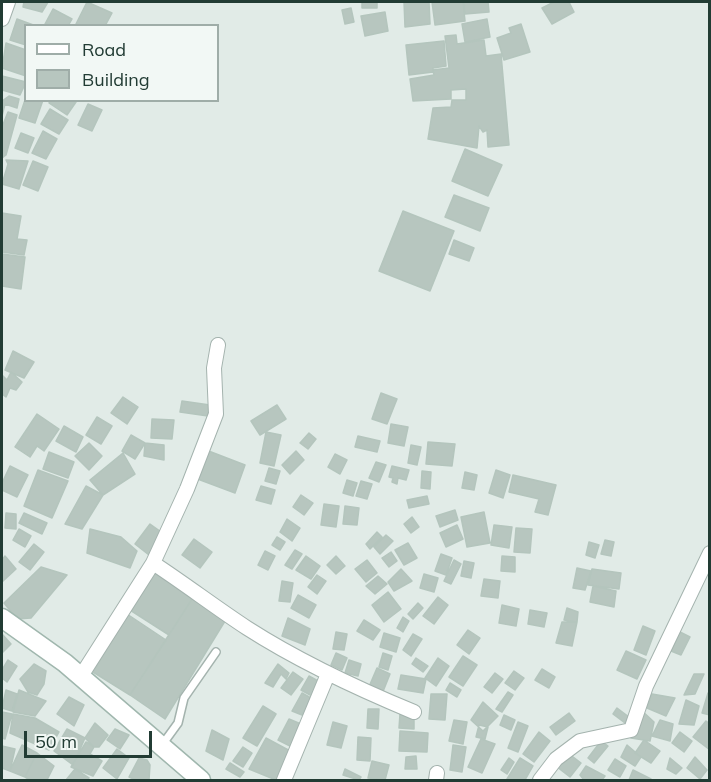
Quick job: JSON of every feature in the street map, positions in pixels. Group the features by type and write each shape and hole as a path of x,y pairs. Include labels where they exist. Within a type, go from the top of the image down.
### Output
{"main road":[{"path":"2,618 45,647 81,676 201,780"}],"street":[{"path":"2,19 8,2"},
{"path":"81,676 153,563 187,489 216,414 214,368 218,345"},
{"path":"540,780 556,759 580,741 631,730 646,686 710,553"},
{"path":"153,563 247,628 328,675 414,712"},
{"path":"284,780 328,675"}],"lane":[{"path":"161,747 178,723 184,698 216,652"}],"building":[{"path":"24,2 48,2 42,12 23,7"},
{"path":"87,2 112,13 106,24 76,24"},
{"path":"362,2 377,2 377,8 362,8"},
{"path":"404,2 429,2 430,24 405,27"},
{"path":"432,2 463,2 465,21 435,25"},
{"path":"464,2 488,2 489,12 465,14"},
{"path":"554,2 569,2 574,12 552,24 542,8"},
{"path":"351,8 354,22 345,24 342,10"},
{"path":"53,9 72,19 69,24 45,24"},
{"path":"385,12 388,31 365,36 361,16"},
{"path":"17,19 31,24 24,24 24,44 10,40"},
{"path":"487,19 490,37 465,42 462,24"},
{"path":"521,24 530,52 504,60 497,38 511,33 509,28"},
{"path":"456,35 457,44 484,40 486,56 501,54 509,145 488,147 487,130 483,132 479,126 477,148 428,139 433,108 451,107 452,100 466,100 466,89 451,90 451,99 413,101 410,79 434,75 433,70 449,68 445,36"},
{"path":"444,41 446,66 433,68 433,72 409,75 406,45"},
{"path":"6,43 24,49 24,75 2,68"},
{"path":"2,76 24,82 20,95 2,90"},
{"path":"9,96 19,99 17,108 5,104 2,116 2,101"},
{"path":"24,102 42,102 35,123 19,118"},
{"path":"50,102 76,102 67,115"},
{"path":"88,104 102,110 92,131 78,125"},
{"path":"50,109 68,120 59,134 41,124"},
{"path":"8,112 17,115 6,155 2,158 2,127"},
{"path":"43,131 57,139 46,159 32,153"},
{"path":"21,133 34,138 28,153 15,148"},
{"path":"465,149 502,165 488,196 452,181"},
{"path":"6,160 28,161 19,189 2,184 8,164"},
{"path":"33,161 48,167 38,191 23,185"},
{"path":"454,195 489,208 480,231 445,217"},
{"path":"403,211 454,231 430,291 379,271"},
{"path":"2,213 21,216 17,239 27,240 24,255 2,252"},
{"path":"454,240 474,248 469,261 449,254"},
{"path":"2,254 25,257 21,289 2,286"},
{"path":"13,351 34,362 24,378 5,370"},
{"path":"11,372 22,382 16,390 10,388 6,397 2,394 2,375 7,380"},
{"path":"381,393 397,399 387,424 372,419"},
{"path":"123,397 138,407 127,424 111,413"},
{"path":"182,401 210,405 208,416 180,412"},
{"path":"277,405 286,419 260,435 251,421"},
{"path":"37,414 59,429 44,451 37,446 30,457 15,447"},
{"path":"97,417 112,426 101,444 86,435"},
{"path":"152,419 174,420 172,439 151,438"},
{"path":"391,424 408,427 404,446 388,443"},
{"path":"64,426 83,437 76,452 56,441"},
{"path":"266,432 281,435 274,466 260,463"},
{"path":"309,433 316,439 308,449 300,443"},
{"path":"131,435 145,443 135,459 122,451"},
{"path":"358,436 380,441 377,452 355,447"},
{"path":"428,442 455,444 452,466 426,464"},
{"path":"89,443 102,456 89,470 75,456"},
{"path":"145,443 164,445 164,460 144,456"},
{"path":"411,445 421,447 417,465 408,463"},
{"path":"206,450 245,465 235,493 195,478"},
{"path":"296,451 304,460 290,474 282,465"},
{"path":"49,452 74,462 68,478 43,469"},
{"path":"123,453 135,474 103,495 90,480"},
{"path":"335,454 347,460 340,474 328,467"},
{"path":"376,462 386,465 379,482 369,478"},
{"path":"10,466 28,475 17,497 2,490 2,483"},
{"path":"392,466 409,470 406,480 398,478 397,484 392,482 393,478 389,477"},
{"path":"269,468 280,471 276,484 265,481"},
{"path":"38,470 68,481 52,518 24,506"},
{"path":"496,470 510,475 503,498 489,493"},
{"path":"422,471 431,472 430,489 421,488"},
{"path":"465,472 477,475 474,490 462,488"},
{"path":"513,475 556,485 548,515 535,512 539,499 509,492"},
{"path":"347,480 357,483 353,496 343,493"},
{"path":"361,481 372,484 367,499 356,496"},
{"path":"86,486 103,495 82,529 65,524"},
{"path":"261,486 275,490 271,504 256,500"},
{"path":"301,495 313,503 304,515 293,507"},
{"path":"427,496 429,504 409,508 407,500"},
{"path":"324,504 339,506 336,527 321,525"},
{"path":"345,506 359,508 357,525 343,524"},
{"path":"455,510 458,520 440,527 436,516"},
{"path":"484,512 490,543 467,547 461,517"},
{"path":"6,513 16,514 16,529 5,528"},
{"path":"24,513 47,523 42,534 19,523"},
{"path":"412,517 419,527 411,533 404,524"},
{"path":"287,519 300,528 292,541 280,532"},
{"path":"150,524 164,534 149,555 135,544"},
{"path":"457,525 463,539 446,547 440,533"},
{"path":"494,525 512,527 509,548 491,545"},
{"path":"516,528 532,529 530,553 514,552"},
{"path":"19,529 31,536 25,547 13,540"},
{"path":"90,529 121,537 137,551 130,568 87,553"},
{"path":"377,532 382,537 370,549 366,544"},
{"path":"386,535 393,541 380,554 374,547"},
{"path":"277,537 285,542 280,550 272,545"},
{"path":"194,539 212,552 200,568 182,555"},
{"path":"605,540 614,542 611,556 601,554"},
{"path":"589,542 599,545 595,558 586,555"},
{"path":"408,543 417,558 404,565 395,550"},
{"path":"34,544 44,552 30,570 19,562"},
{"path":"295,550 302,554 292,569 285,565"},
{"path":"265,551 275,556 268,570 258,565"},
{"path":"391,552 397,561 389,567 382,558"},
{"path":"441,554 452,558 446,575 435,571"},
{"path":"5,556 16,569 2,582 2,560"},
{"path":"306,556 320,566 311,579 296,570"},
{"path":"336,556 345,566 336,574 327,565"},
{"path":"502,556 515,557 515,572 501,571"},
{"path":"367,560 377,573 366,582 355,569"},
{"path":"454,560 461,564 451,584 444,581"},
{"path":"464,561 474,563 471,578 461,576"},
{"path":"41,567 67,575 31,618 17,619 4,603"},
{"path":"577,568 591,571 585,590 573,588"},
{"path":"401,569 412,581 394,591 388,582"},
{"path":"592,569 621,573 619,589 588,585"},
{"path":"154,571 194,596 169,635 130,610"},
{"path":"424,574 438,578 434,592 420,588"},
{"path":"317,575 326,581 317,594 308,587"},
{"path":"378,576 387,584 375,594 366,586"},
{"path":"484,579 500,581 498,598 481,596"},
{"path":"282,581 293,583 290,602 279,601"},
{"path":"593,586 616,591 614,607 590,602"},
{"path":"388,592 401,609 384,622 372,605"},
{"path":"298,595 316,605 309,618 291,608"},
{"path":"194,596 225,621 165,719 130,695"},
{"path":"438,597 448,605 434,624 423,616"},
{"path":"418,603 423,608 413,619 408,614"},
{"path":"502,605 519,609 516,626 499,623"},
{"path":"567,608 578,612 577,622 564,620"},
{"path":"530,610 547,613 544,627 528,624"},
{"path":"127,614 166,640 130,695 93,672"},
{"path":"403,617 409,621 403,632 397,628"},
{"path":"288,618 310,629 305,645 282,636"},
{"path":"364,620 380,630 373,640 357,631"},
{"path":"562,622 577,622 572,646 556,643"},
{"path":"643,626 655,631 646,655 634,650"},
{"path":"468,630 480,638 469,654 457,645"},
{"path":"336,632 347,634 344,650 333,649"},
{"path":"680,632 690,637 681,655 671,651"},
{"path":"384,633 400,638 396,652 380,647"},
{"path":"2,634 11,644 2,653"},
{"path":"413,634 422,639 411,656 403,650"},
{"path":"626,651 646,660 637,679 617,670"},
{"path":"336,653 347,658 342,670 331,665"},
{"path":"383,653 392,656 388,670 379,667"},
{"path":"463,656 477,665 463,686 449,677"},
{"path":"416,658 428,666 423,672 412,664"},
{"path":"438,658 449,666 436,686 425,678"},
{"path":"8,660 17,666 7,682 2,678 2,670"},
{"path":"349,660 361,664 358,676 345,673"},
{"path":"34,664 46,671 44,684 37,695 28,692 20,679"},
{"path":"278,664 289,673 286,679 281,674 273,687 265,683"},
{"path":"377,668 390,674 382,694 368,689"},
{"path":"542,669 555,677 549,688 535,680"},
{"path":"514,671 524,678 515,690 505,683"},
{"path":"293,672 303,679 291,695 281,688"},
{"path":"495,673 503,679 492,693 484,687"},
{"path":"694,674 704,674 695,694 684,695"},
{"path":"401,675 426,679 423,693 398,689"},
{"path":"309,676 320,682 312,696 301,690"},
{"path":"450,683 461,690 457,697 446,690"},
{"path":"6,690 17,694 12,711 2,708"},
{"path":"19,690 46,701 35,716 13,712"},
{"path":"508,692 513,695 502,712 496,709"},
{"path":"302,693 311,698 302,715 292,711"},
{"path":"708,693 710,694 710,715 702,713"},
{"path":"431,694 447,694 445,720 429,719"},
{"path":"652,694 675,698 666,716 647,708"},
{"path":"69,697 84,705 74,726 57,714"},
{"path":"686,700 699,706 694,725 679,724"},
{"path":"483,702 498,716 483,731 471,720"},
{"path":"263,706 276,714 257,746 243,738"},
{"path":"617,708 629,717 625,723 613,714"},
{"path":"368,709 379,709 378,729 367,728"},
{"path":"640,709 654,722 650,741 631,738"},
{"path":"2,712 12,714 5,739 2,738"},
{"path":"569,713 575,721 556,735 550,727"},
{"path":"13,714 35,718 59,732 49,750 10,733"},
{"path":"400,714 414,715 414,729 399,728"},
{"path":"504,715 515,720 511,730 500,725"},
{"path":"289,719 301,724 290,746 278,740"},
{"path":"454,720 467,722 463,744 449,741"},
{"path":"660,720 673,724 670,741 652,736"},
{"path":"706,721 710,724 710,750 693,737"},
{"path":"333,722 347,726 341,748 327,745"},
{"path":"518,722 528,726 518,752 508,748"},
{"path":"95,723 108,735 99,747 94,747 85,738"},
{"path":"479,725 488,727 485,739 476,737"},
{"path":"67,729 85,738 73,765 54,751"},
{"path":"115,729 129,735 120,749 107,740"},
{"path":"212,730 229,739 223,760 206,751"},
{"path":"400,731 428,733 427,752 399,751"},
{"path":"539,732 550,741 534,762 523,754"},
{"path":"680,732 692,741 684,752 672,743"},
{"path":"358,737 371,738 370,761 357,760"},
{"path":"266,738 292,752 276,780 249,769"},
{"path":"481,739 495,744 482,773 468,767"},
{"path":"644,740 660,751 651,763 635,753"},
{"path":"601,741 608,746 594,763 588,758"},
{"path":"86,742 94,747 90,754 102,761 93,776 71,767"},
{"path":"22,745 37,753 25,777 10,771"},
{"path":"453,745 466,747 462,772 450,770"},
{"path":"627,745 641,757 635,766 621,757"},
{"path":"2,746 15,749 10,771 2,768"},
{"path":"243,747 252,753 243,767 233,761"},
{"path":"117,749 129,758 117,779 103,768"},
{"path":"37,753 54,766 47,780 30,780 25,777"},
{"path":"568,753 581,763 570,777 557,767"},
{"path":"416,756 417,769 405,769 406,757"},
{"path":"695,757 707,770 700,779 687,768"},
{"path":"139,758 147,760 150,765 149,780 136,780 129,777"},
{"path":"509,758 514,762 507,774 501,770"},
{"path":"520,758 533,766 525,780 507,779"},
{"path":"670,758 682,768 676,774 667,769"},
{"path":"615,759 626,766 620,777 608,770"},
{"path":"372,761 389,765 385,780 368,778"},
{"path":"230,763 244,772 240,777 226,769"},
{"path":"586,766 605,776 602,780 584,780 580,775"},
{"path":"75,769 89,778 87,780 66,780"},
{"path":"345,769 361,777 359,780 343,775"},
{"path":"633,770 651,779 629,780"}]}
